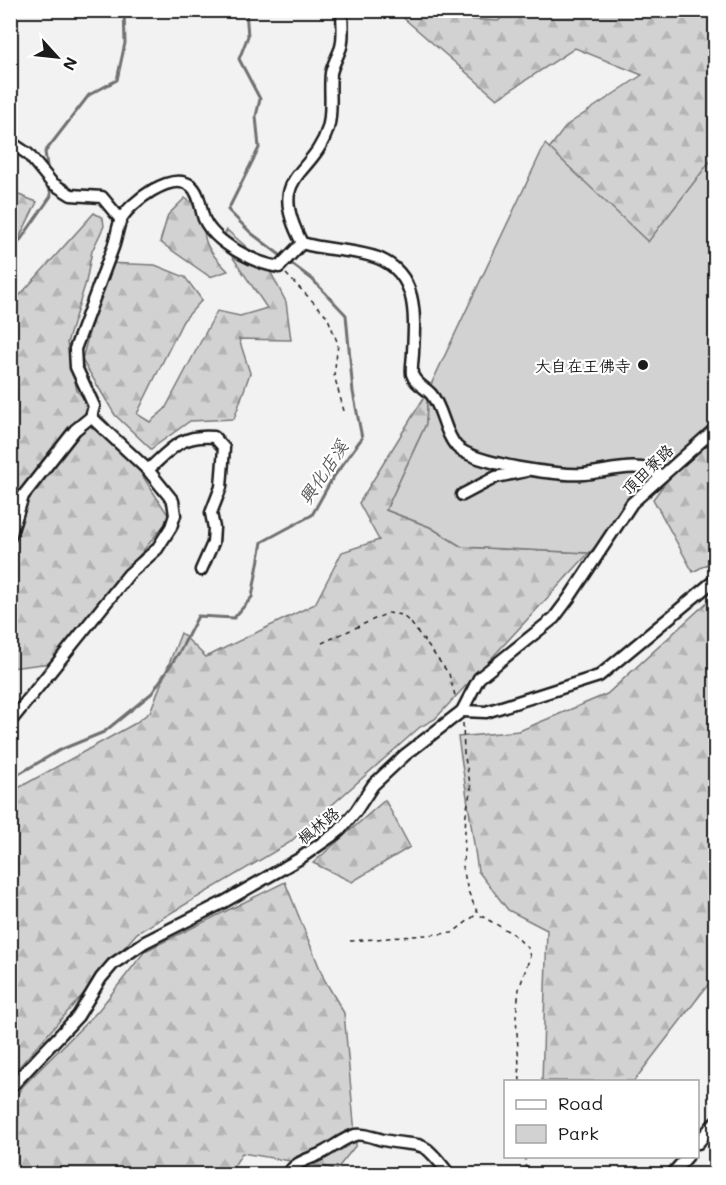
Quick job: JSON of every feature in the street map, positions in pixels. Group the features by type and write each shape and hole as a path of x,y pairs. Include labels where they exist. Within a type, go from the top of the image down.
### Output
{"street":[{"path":"342,10 342,45 332,70 328,128 319,147 301,168 288,190 293,224 302,243 322,250 378,258 396,269 410,285 414,336 412,374 419,385 431,394 456,446 468,454 532,470 582,474 629,468 655,471 660,475"},
{"path":"10,142 28,154 52,183 71,195 102,197 121,220"},
{"path":"10,537 23,496 75,430 91,417 94,406 78,374 75,349 121,220 145,194 177,182 189,185 196,192 205,221 216,234 226,243 267,265 279,267 302,243"},
{"path":"10,722 129,574 157,549 175,516 173,501 148,470 91,417"},
{"name":"頂田寮路","path":"606,540 632,502 716,428"},
{"path":"148,470 184,439 198,436 214,437 224,448 221,487 211,513 214,528 213,543 201,570"},
{"path":"462,495 496,477 532,470"},
{"name":"楓林路","path":"10,1088 78,1016 101,978 113,964 145,942 224,902 320,846 356,811 373,785 405,755 462,711 480,678 554,618 606,540"},
{"path":"462,711 486,712 599,676 716,579"},
{"path":"699,1142 716,1121"},
{"path":"288,1174 294,1164 324,1152 341,1140 359,1134 385,1141 420,1143 431,1151 449,1174"},
{"path":"672,1174 686,1158"}],"path":[{"path":"279,267 327,315 338,344 334,375 344,411"},
{"path":"322,643 388,613 402,615 449,674 462,711 464,753 471,788 466,813 464,868 468,891 478,914 513,934 528,948 530,957 519,989 516,1016 520,1080"},
{"path":"350,941 452,933 478,914"},
{"path":"525,1158 526,1174"}],"green space":[{"path":"511,10 715,11 715,155 649,243 548,150 567,125 642,75 575,48 497,99 400,15 498,21"},
{"path":"545,144 648,242 715,155 715,432 589,553 462,547 430,527 386,510 426,424 428,391"},
{"path":"11,192 37,202 10,255"},
{"path":"185,198 204,211 204,231 207,244 228,271 210,277 160,242 168,215"},
{"path":"94,213 103,218 104,226 92,251 86,282 67,343 77,391 109,424 170,518 51,663 11,668 11,305"},
{"path":"227,230 267,265 286,302 291,340 239,339 250,373 234,419 190,421 151,449 115,415 82,360 107,263 155,265 185,277 202,300 183,321 137,414 150,422 165,409 217,311 240,316 267,308 221,240"},
{"path":"428,391 426,424 386,510 430,527 462,547 589,553 435,719 420,727 289,843 137,933 11,1076 11,792 134,724 150,712 181,633 206,657 315,604 342,552 379,540 359,503"},
{"path":"715,438 715,560 693,572 653,499 673,473"},
{"path":"715,595 716,925 710,929 714,977 635,1080 542,1080 547,930 508,910 478,871 458,737 519,731 607,694"},
{"path":"385,800 410,847 352,882 313,863"},
{"path":"285,882 324,979 344,1013 356,1145 337,1169 242,1153 229,1174 11,1174 11,1105 23,1086 98,1011 145,951"}],"waterway":[{"path":"48,173 45,152 89,95 117,80 125,43 124,10"},
{"name":"興化店溪","path":"246,10 248,36 239,59 260,99 256,116 259,148 228,210 251,233 284,258"},
{"path":"10,255 51,196 49,185"},
{"name":"興化店溪","path":"10,779 60,750 104,732 152,693 180,651 198,616 234,618 252,597 262,542 312,515 332,479 362,438 353,392 346,315 312,279 289,262"}],"place":[{"name":"大自在王佛寺","path":"643,365"}]}
